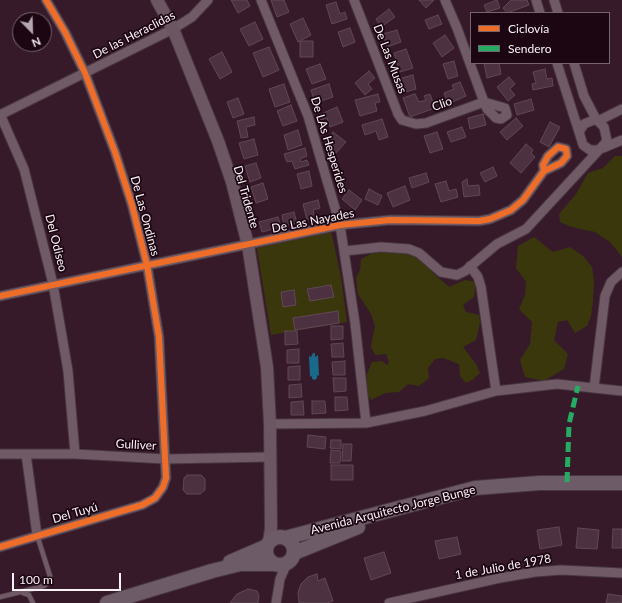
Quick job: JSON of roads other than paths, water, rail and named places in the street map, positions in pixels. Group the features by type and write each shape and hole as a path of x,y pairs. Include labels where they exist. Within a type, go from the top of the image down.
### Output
{"main road":[{"name":"Del Tridente","path":"157,0 173,28 218,141 232,182 248,245 264,342 270,424 271,535 268,544"},
{"name":"Avenida Arquitecto Jorge Bunge","path":"284,537 475,488 539,483 622,483"},
{"name":"Avenida Arquitecto Jorge Bunge","path":"108,603 212,571 240,564 285,560 370,523 427,507 476,497 536,492 589,490 622,493"},
{"name":"Del Tridente","path":"271,508 277,529 284,537"},
{"path":"284,537 292,544 285,560 268,558 268,544 275,538 284,537"},
{"name":"Avenida Arquitecto Jorge Bunge","path":"212,571 268,544"}],"street":[{"name":"De Las Ondinas","path":"46,0 65,32 85,73 115,152 132,205 147,265 159,337 166,478 163,487 155,498"},
{"name":"De las Heraclidas","path":"0,115 173,28 192,17 208,0"},
{"name":"De LAs Hesperides","path":"261,0 308,116 340,225 345,251 366,423"},
{"name":"De Las Musas","path":"354,0 398,114 402,120 408,123"},
{"name":"Clio","path":"408,123 426,123 484,102 445,0"},
{"path":"536,0 540,12"},
{"path":"554,0 558,12"},
{"path":"558,64 581,141 586,148 601,149 622,140"},
{"path":"345,251 381,247 409,249 419,253 441,272 452,275 465,271 498,244 526,229 606,144 608,137 604,127 597,120 584,96 574,64"},
{"path":"579,132 584,124 597,120 622,108"},
{"name":"Del Odiseo","path":"0,115 24,169 53,284 67,363 76,454"},
{"name":"De Las Nayades","path":"0,296 340,225 390,220 472,221 490,219 511,210 523,200 544,171"},
{"path":"470,266 478,277 481,287 496,392"},
{"path":"594,388 605,296 611,282 622,272"},
{"path":"270,424 366,423 425,411 496,392 557,384 622,391"},
{"name":"Gulliver","path":"0,454 76,454 165,459 270,457"},
{"path":"26,454 37,535"},
{"name":"Del Tuyú","path":"0,547 142,505 155,498"},
{"path":"276,603 285,560"},
{"name":"1 de Julio de 1978","path":"389,603 414,600 535,572 561,570 622,573"}],"lane":[{"path":"0,598 44,586 48,583 50,576 37,535"},
{"path":"0,598 26,593 34,603"}],"water":[{"path":"313,353 315,353 315,357 318,355 319,376 317,375 315,380 312,379 312,376 310,377 309,356 311,357"}]}
